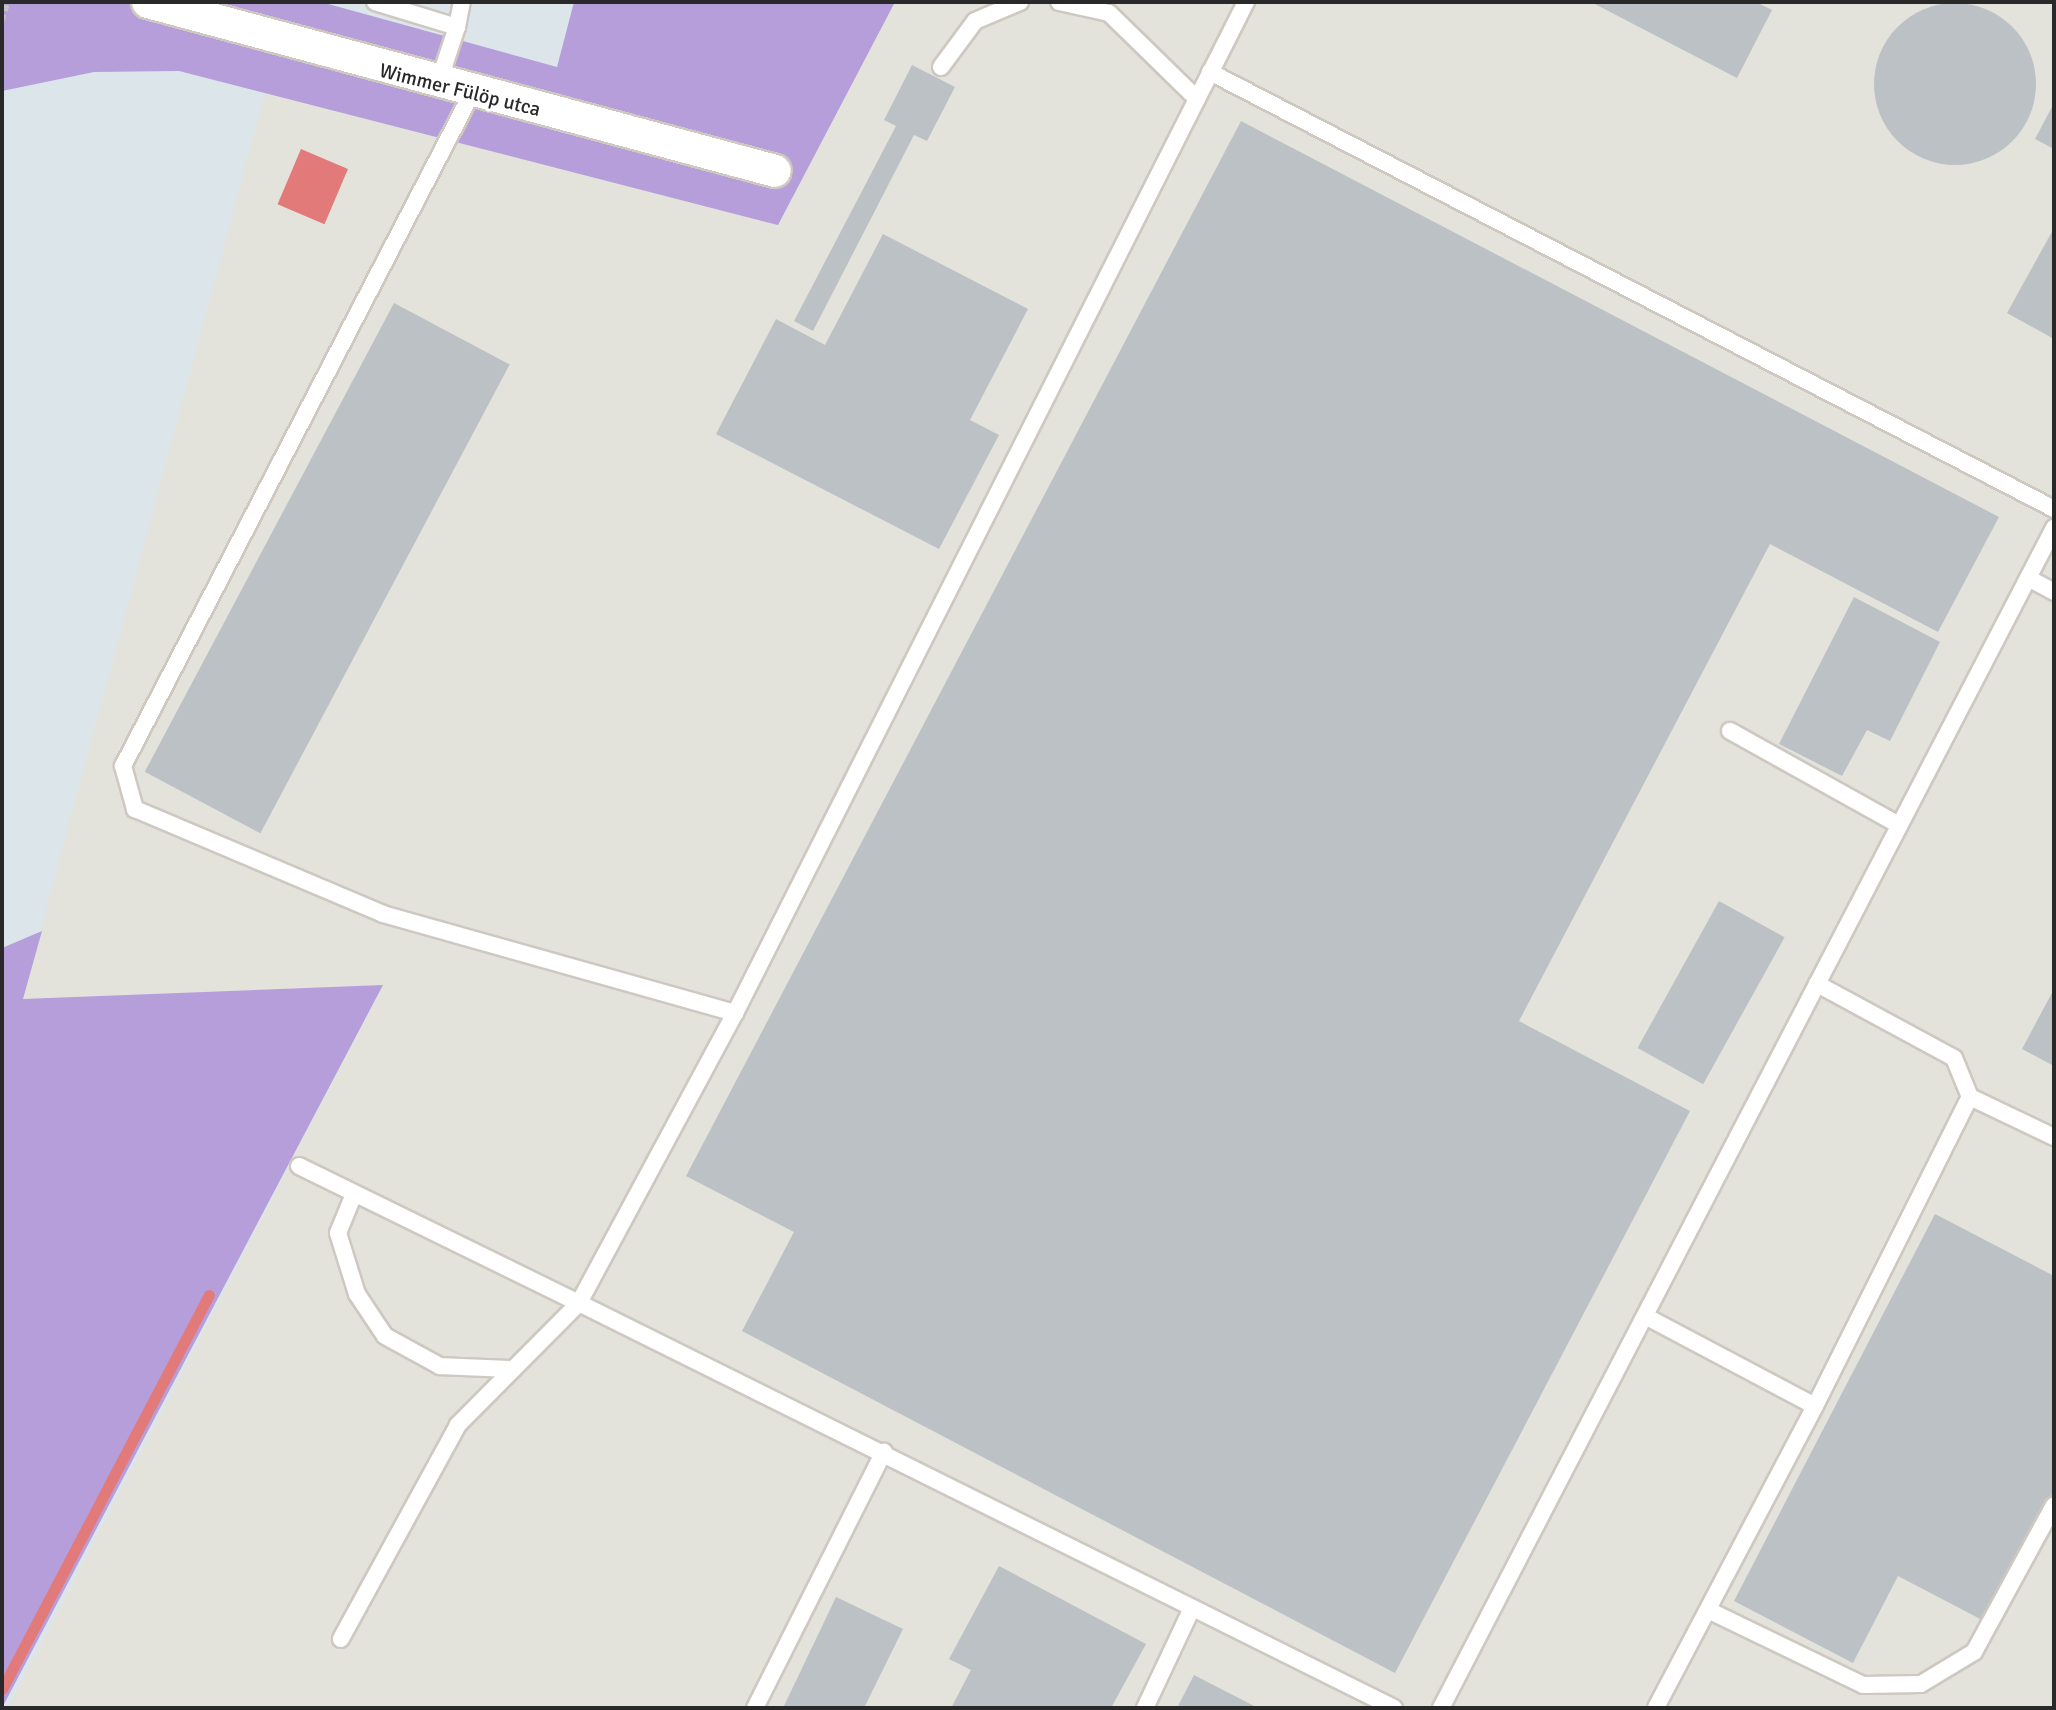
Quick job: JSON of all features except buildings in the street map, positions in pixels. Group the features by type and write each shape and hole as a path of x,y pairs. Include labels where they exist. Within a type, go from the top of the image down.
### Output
{"street":[{"name":"Wimmer Fülöp utca","path":"148,2 438,85 775,171"}],"lane":[{"path":"375,2 457,27"},
{"path":"438,85 462,2"},
{"path":"941,67 975,21 1020,2"},
{"path":"1059,2 1109,13 1197,99"},
{"path":"341,1639 458,1425 508,1369 549,1341 579,1303 735,1013 1246,2"},
{"path":"1210,72 2054,509"},
{"path":"472,93 123,766 135,809 383,914 735,1013"},
{"path":"1441,1708 2054,528"},
{"path":"2028,578 2054,592"},
{"path":"1730,731 1899,825"},
{"path":"1817,984 1954,1058 1970,1097 2054,1137"},
{"path":"1656,1708 1815,1406 1970,1097"},
{"path":"299,1166 884,1452 1394,1708"},
{"path":"354,1194 338,1233 357,1294 385,1336 440,1366 508,1369"},
{"path":"1645,1316 1815,1406"},
{"path":"755,1708 884,1452"},
{"path":"1708,1610 1863,1685 1921,1684 1974,1652 2054,1505"},
{"path":"1145,1708 1192,1608"}],"path":[{"path":"2,20 8,2"}],"shaded area":[{"path":"2,2 321,2 557,67 574,2 895,2 778,225 179,71 94,72 2,91"},
{"path":"895,2 2054,2 2054,1708 8,1708 383,985 22,999 266,90 778,225"},
{"path":"301,149 348,169 325,224 278,204"},
{"path":"42,931 23,999 383,985 2,1708 2,948"}],"waterway":[{"path":"2,1689 209,1295"}]}
